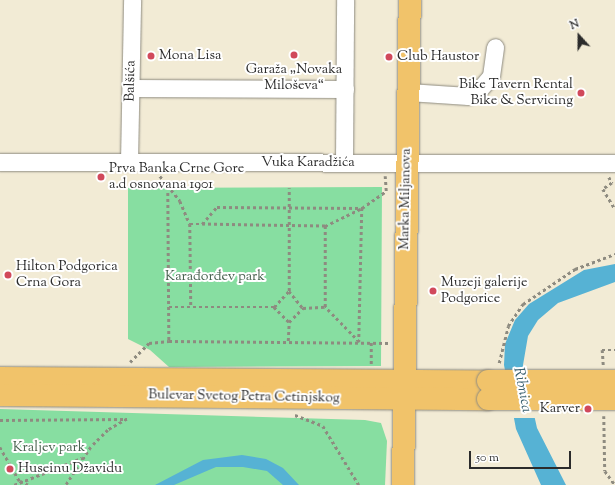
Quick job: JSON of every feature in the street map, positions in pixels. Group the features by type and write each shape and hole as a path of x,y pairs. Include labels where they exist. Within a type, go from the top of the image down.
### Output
{"main road":[{"name":"Marka Miljanova","path":"403,485 406,163 410,0"},
{"name":"Bulevar Svetog Petra Cetinjskog","path":"0,378 404,389"},
{"path":"492,382 615,381"},
{"path":"492,382 615,399"},
{"name":"Bulevar Svetog Petra Cetinjskog","path":"0,395 404,389 492,382"}],"street":[{"name":"Balšića","path":"129,162 132,0"},
{"path":"344,163 345,0"},
{"path":"408,92 468,96 478,91 491,76 495,47"},
{"path":"130,88 345,88"},
{"name":"Vuka Karadžića","path":"0,162 609,163"}],"path":[{"path":"609,163 612,183 603,188 615,209"},
{"path":"169,341 168,188 180,201 190,224 191,306"},
{"path":"289,188 289,291 303,308"},
{"path":"190,224 325,226 362,208 382,193"},
{"path":"202,224 217,208 362,208"},
{"path":"359,342 362,208"},
{"path":"325,226 324,307 359,342"},
{"path":"492,382 508,326 524,304 575,269 615,254"},
{"path":"274,307 289,291"},
{"path":"169,307 274,307 289,322"},
{"path":"288,341 289,322 303,308 324,307"},
{"path":"125,367 150,343 169,341 371,342 405,344"},
{"path":"370,366 371,342"},
{"path":"290,413 323,426 360,485"},
{"path":"0,420 127,419 108,430 82,457 66,485"},
{"path":"0,448 20,481 29,485"},
{"path":"14,485 20,481 82,457"}],"green space":[{"name":"Karađorđev park","path":"382,187 381,366 169,367 150,350 128,339 128,188"},
{"name":"Kraljev park","path":"0,409 365,420 381,423 387,441 385,485 0,485"}],"water":[{"name":"Ribnica","path":"615,264 615,282 558,303 538,320 528,336 523,365 537,428 566,485 541,485 516,429 504,365 505,344 515,320 529,304 584,270"},
{"path":"242,455 266,459 283,468 299,485 283,485 267,471 243,467 216,467 174,485 155,485 203,460"}],"pier":[{"path":"503,372 527,372 537,418 512,418"}],"place":[{"name":"Garaža „Novaka Miloševa“","path":"294,55"},
{"name":"Mona Lisa","path":"151,56"},
{"name":"Club Haustor","path":"389,57"},
{"name":"Bike Tavern Rental Bike & Servicing","path":"581,93"},
{"name":"Prva Banka Crne Gore a.d osnovana 1901","path":"101,177"},
{"name":"Hilton Podgorica Crna Gora","path":"8,275"},
{"name":"Muzeji galerije Podgorice","path":"433,291"},
{"name":"Karver","path":"588,409"},
{"name":"Huseinu Džavidu","path":"10,469"}]}
